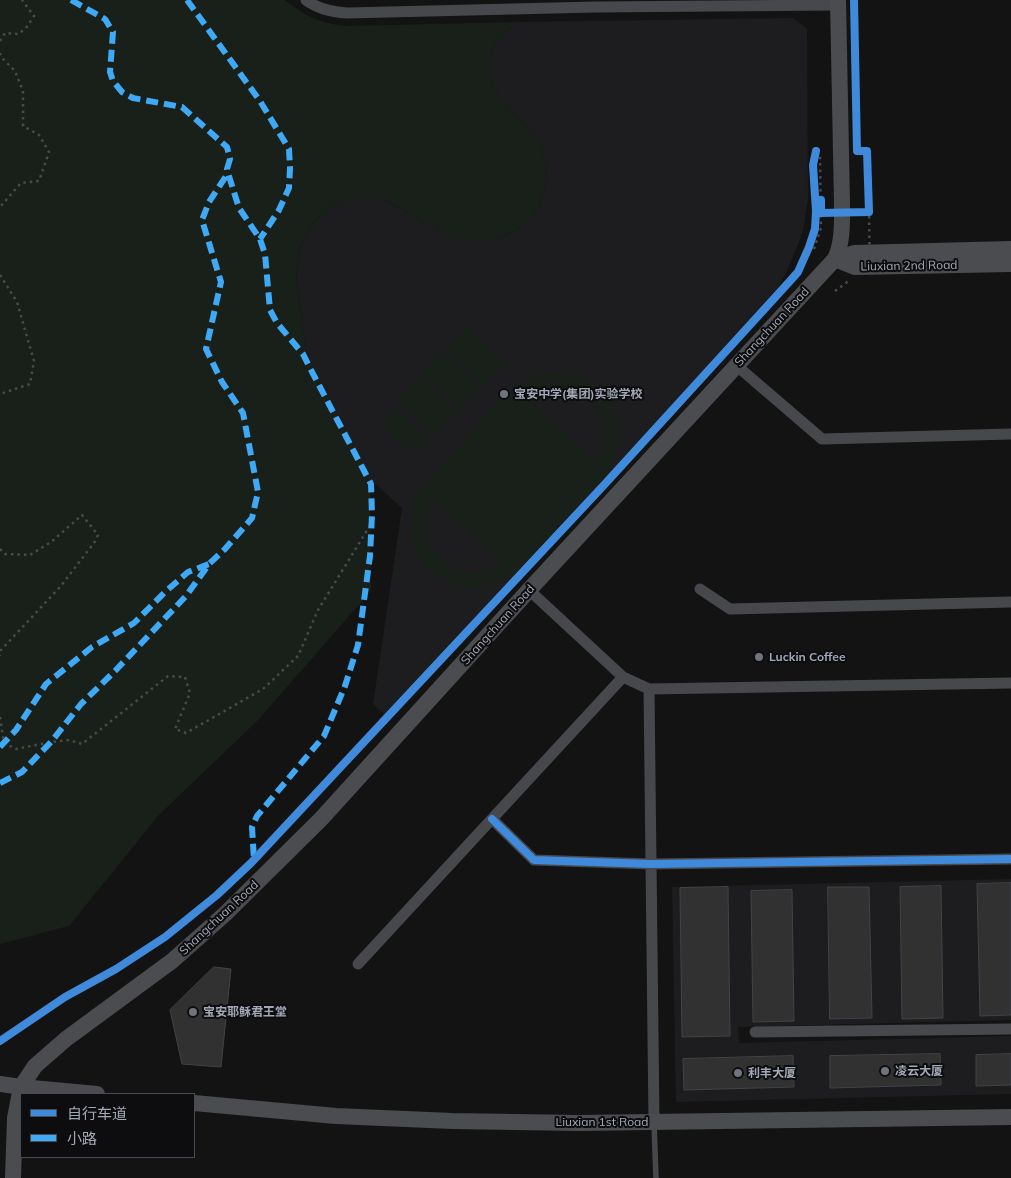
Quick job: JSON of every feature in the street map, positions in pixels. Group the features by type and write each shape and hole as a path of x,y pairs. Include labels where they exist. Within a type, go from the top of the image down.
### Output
{"main road":[{"name":"Shangchuan Road","path":"13,1178 15,1118 21,1087 36,1066 66,1039 172,962 232,907 321,819 529,590 835,259 838,253 842,230 838,2"},
{"name":"Liuxian 2nd Road","path":"835,259 854,252 1011,250"},
{"name":"Liuxian 2nd Road","path":"835,259 855,267 1011,264"},
{"path":"0,1084 86,1093"},
{"path":"0,1090 21,1087"},
{"name":"Liuxian 1st Road","path":"195,1103 336,1116 452,1121 578,1123 1011,1117"}],"street":[{"path":"306,0 318,7 347,13 574,4 838,2"},
{"path":"737,366 822,439 1011,434"},
{"path":"529,590 623,677 649,689 1011,683"},
{"path":"700,590 730,609 1011,602"},
{"path":"358,964 623,677"},
{"path":"649,689 654,1122"},
{"path":"492,819 534,860 651,864 1011,859"},
{"path":"755,1032 1011,1029"}],"lane":[{"path":"654,1122 656,1178"}],"path":[{"path":"0,41 5,33 18,34 26,28 34,16 22,0"},
{"path":"0,53 1,57 15,72 23,91 23,126 39,135 49,152 39,181 21,183 0,207"},
{"path":"867,151 870,273"},
{"path":"810,251 821,228 818,153"},
{"path":"810,251 816,219 814,165 818,153"},
{"path":"821,213 869,212"},
{"path":"0,276 18,302 34,361 30,384 0,394"},
{"path":"0,549 5,554 30,555 51,542 82,515 98,535 94,544 60,587 1,650 0,656"},
{"path":"0,717 4,743 16,749 70,740 82,744 168,676 185,677 190,692 175,729 186,733 263,689 298,656 318,610 371,524"}],"shaded area":[{"path":"0,0 285,0 299,11 314,18 347,26 519,22 505,31 494,45 490,61 490,77 497,93 541,145 547,169 544,194 533,216 514,232 491,241 467,241 444,233 387,201 363,195 335,204 313,223 299,249 296,278 307,354 370,479 371,591 259,719 158,816 69,926 0,944"},
{"name":"宝安中学(集团)实验学校","path":"793,18 807,29 808,199 803,230 798,245 778,287 647,433 384,714 373,704 402,508 370,479 307,354 296,278 299,249 313,223 335,204 363,194 387,201 444,233 491,241 514,232 533,216 544,194 547,169 541,145 497,93 490,77 490,61 494,45 505,31 519,22"},
{"path":"465,327 504,363 483,386 444,349"},
{"path":"442,352 481,388 460,410 421,374"},
{"path":"552,372 575,376 587,381 606,398 616,421 618,434 614,459 602,479 521,567 512,574 502,581 485,587 468,587 452,583 437,575 425,564 416,550 411,533 411,515 414,501 427,481 508,393 528,379","holes":["553,387 567,389 580,394 590,402 597,411 602,423 602,448 597,462 526,397 535,392","520,402 437,492 438,490","591,468 592,468 509,558","432,498 503,564 485,571 468,572 453,568 440,560 431,548 426,533 426,516"]},
{"path":"418,377 457,414 436,436 397,400"},
{"path":"397,409 430,440 416,455 383,425"},
{"path":"1011,879 1011,1020 738,1027 739,1043 1011,1036 1011,1094 676,1102 672,887"}],"building":[{"path":"1011,883 1011,1015 980,1016 977,884"},
{"path":"941,886 943,1018 902,1019 900,887"},
{"path":"728,887 730,1036 682,1037 680,888"},
{"path":"828,887 869,887 872,1018 830,1019"},
{"path":"792,890 794,1021 753,1022 751,891"},
{"path":"214,967 231,969 221,1067 182,1064 170,1010"},
{"name":"凌云大厦","path":"940,1054 941,1085 830,1088 830,1056"},
{"path":"1011,1054 1011,1085 976,1086 976,1055"},
{"name":"利丰大厦","path":"793,1056 794,1087 684,1090 683,1059"}],"marked path":[{"path":"71,0 105,19 113,32 110,72 113,81 122,92 133,98 182,107 227,147 230,159 227,169 239,208 260,239 265,254 270,310 277,323 303,354 371,484 370,556 358,645 345,686 324,736 257,816 252,827 254,860"},
{"path":"187,0 260,101 289,149 289,188 279,210 260,239"},
{"path":"0,783 22,772 51,742 81,704 186,596 209,564 252,518 258,492 243,413 222,382 206,349 221,282 202,220 209,202 228,173"},
{"path":"0,747 16,730 46,684 92,647 134,623 188,572 209,564"}],"cycle path":[{"path":"821,200 821,213 869,212 867,151 857,151 854,0"},
{"path":"0,1041 65,997 116,969 165,937 217,895 251,863 604,485 798,272 815,229 816,211 813,165 816,151"},
{"path":"492,819 534,860 651,864 1011,859"}],"place":[{"name":"宝安中学(集团)实验学校","path":"504,394"},
{"name":"Luckin Coffee","path":"759,657"},
{"name":"宝安耶稣君王堂","path":"193,1012"},
{"name":"凌云大厦","path":"885,1071"},
{"name":"利丰大厦","path":"738,1073"}]}
